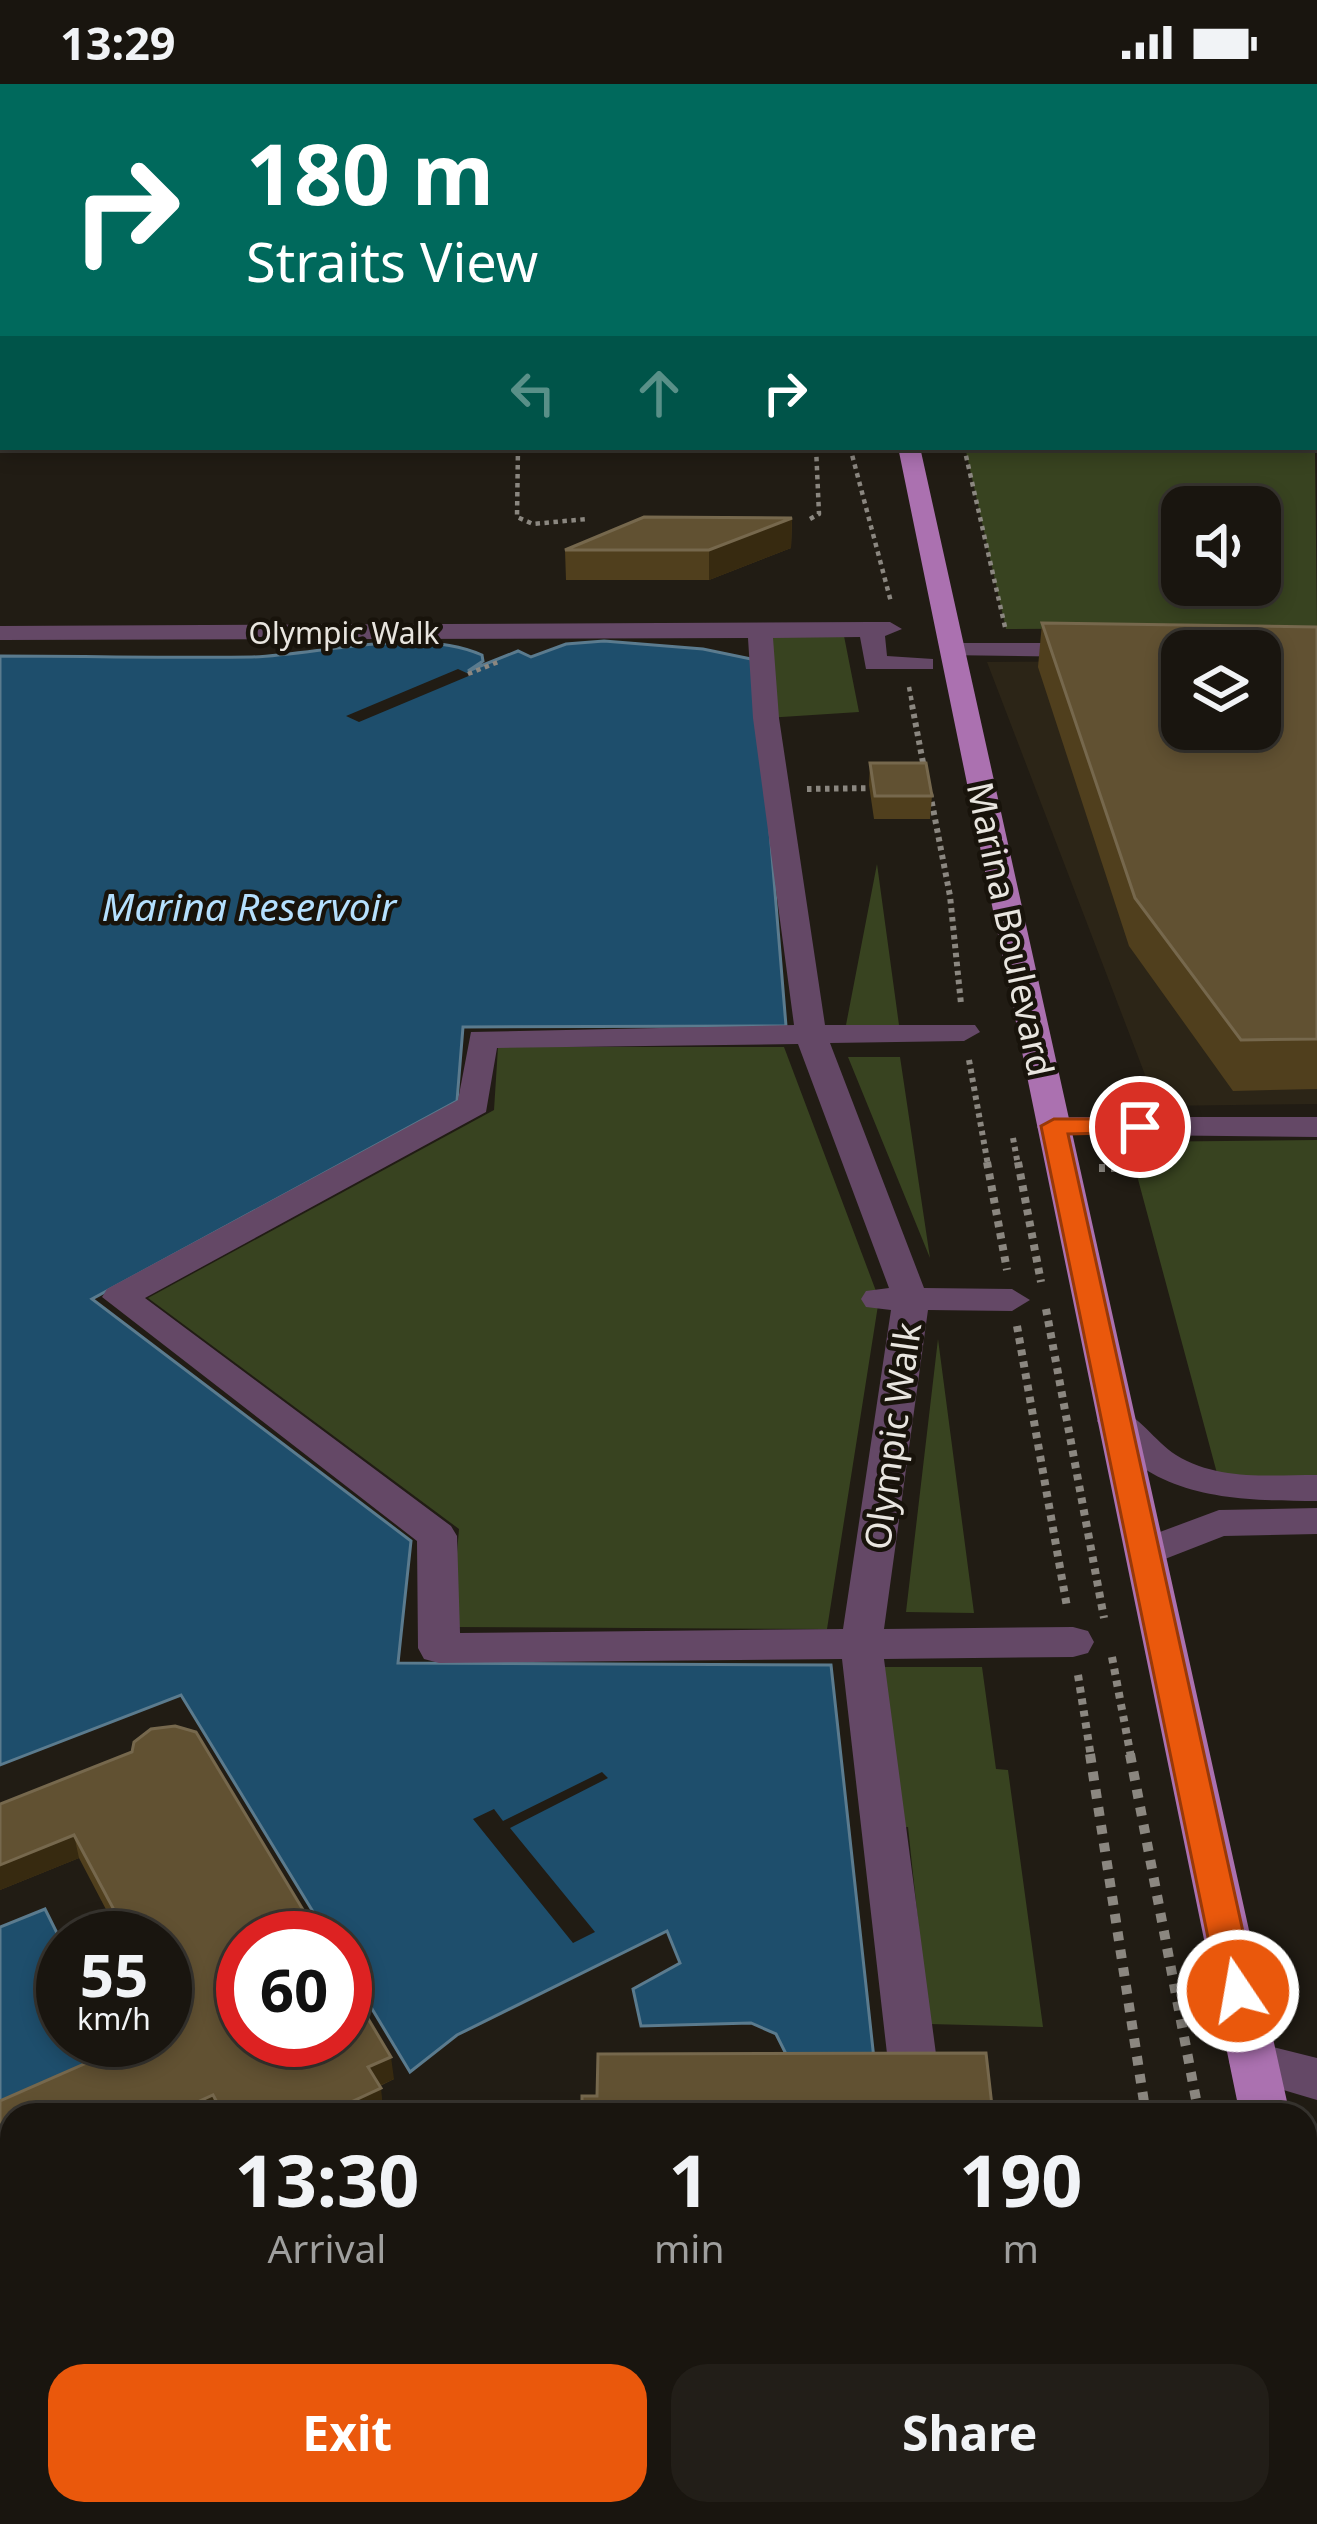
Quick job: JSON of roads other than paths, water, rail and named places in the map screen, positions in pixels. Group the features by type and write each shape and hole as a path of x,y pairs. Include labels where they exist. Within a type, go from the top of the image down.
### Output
{"main road":[{"name":"Marina Boulevard","path":"910,450 1262,2103"}],"street":[{"name":"Olympic Walk","path":"0,633 881,629 875,664 914,664"},
{"name":"Olympic Walk","path":"760,631 776,790 811,1036 895,1299 861,1645 918,2103"},
{"path":"952,650 1104,650"},
{"path":"964,1032 482,1039 474,1105 121,1297 437,1536 439,1648 1073,1642"},
{"path":"1054,1126 1317,1127"},
{"path":"895,1299 1012,1300"},
{"path":"1116,1421 1146,1455 1190,1480 1218,1487 1317,1488"},
{"path":"1147,1552 1219,1523 1317,1521"},
{"path":"1253,2062 1317,2079"}],"water":[{"name":"Marina Reservoir","path":"604,641 703,649 756,660 786,1026 463,1027 457,1101 92,1299 411,1541 398,1663 831,1665 874,2059 787,2056 776,2034 751,2023 641,2026 633,1989 680,1963 667,1931 457,2035 410,2072 372,2009 372,1911 313,1911 181,1695 0,1765 0,656 252,657 398,642 456,647 482,655 483,661 468,671 518,651 531,657 566,644"},
{"path":"36,1913 36,2067 127,2070 43,2103 0,2103 0,1927"}]}
